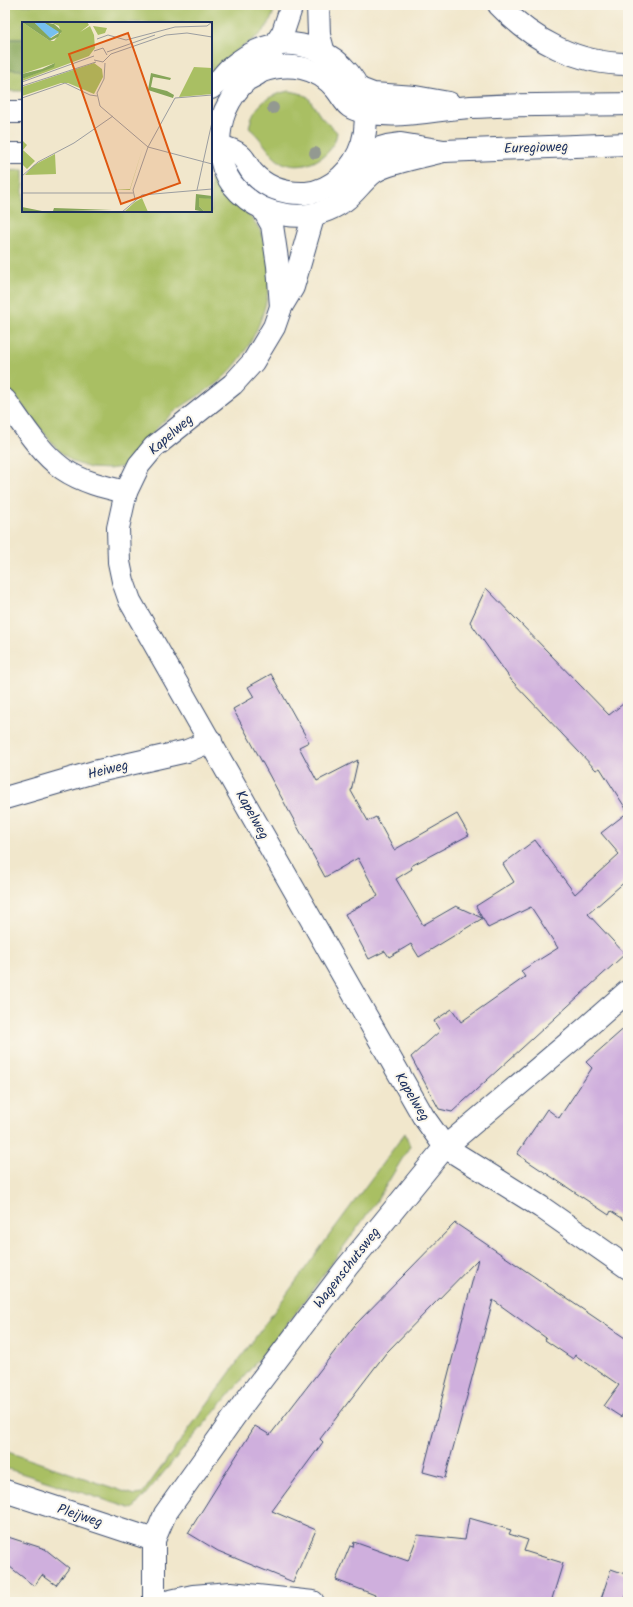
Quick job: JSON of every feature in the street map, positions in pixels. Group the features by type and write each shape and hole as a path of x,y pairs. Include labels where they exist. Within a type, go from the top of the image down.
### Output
{"street":[{"path":"262,71 275,44 283,32 292,5"},
{"path":"318,5 318,34 324,53"},
{"path":"499,5 512,19 530,33 548,44 570,54 588,59 628,64"},
{"path":"213,87 226,71 241,59 275,44 298,45 324,53 351,74 360,89 366,112 364,136 357,159 348,171 337,181 324,189 303,193 292,193 277,190 263,182 251,171 242,157 232,151 217,157"},
{"path":"263,209 254,204 237,190 217,157 221,124 220,107 247,80 272,67 300,67 314,72 336,89 343,101 348,106 366,112 413,114 470,107 628,104"},
{"path":"360,89 373,94 415,97 470,107"},
{"path":"5,112 22,112"},
{"name":"Euregioweg","path":"357,159 369,151 401,144 444,151 628,144"},
{"name":"Euregioweg","path":"263,209 283,215 294,216 323,212 338,205 352,194 374,172 390,165 444,151"},
{"path":"5,154 22,154"},
{"name":"Kapelweg","path":"324,189 314,214 292,287 280,308 274,327 253,362 234,384 154,447 139,465 126,492 118,528 119,562 123,581 130,601 423,1116 445,1147 542,1208 628,1268"},
{"name":"Kapelweg","path":"263,209 272,224 278,266 280,308"},
{"path":"5,400 38,445 62,468 99,486 126,492"},
{"name":"Heiweg","path":"5,798 94,772 187,751 211,741"},
{"name":"Wagenschutsweg","path":"154,1602 154,1540 165,1514 244,1403 347,1267 445,1147 628,991"},
{"name":"Pleijweg","path":"5,1491 154,1540"},
{"path":"166,1602 193,1596 231,1593 313,1602"}],"green space":[{"path":"5,5 275,5 273,15 265,29 254,39 229,56 212,72 212,22 22,22 22,39 5,39"},
{"path":"5,39 22,39 22,70 5,69"},
{"path":"5,69 22,70 22,91 5,91"},
{"path":"290,91 308,97 321,117 337,132 334,144 323,157 308,164 296,166 283,163 273,156 256,134 249,128 254,113 263,102 275,95"},
{"path":"22,170 22,212 212,212 212,179 248,214 262,234 268,251 270,268 269,287 265,306 251,342 241,357 223,378 167,418 129,462 122,467 109,469 90,468 73,462 58,450 5,384 5,171"},
{"path":"405,1133 410,1146 376,1202 284,1329 133,1509 5,1468 5,1451 134,1495 142,1494"}],"building":[{"path":"486,588 609,715 628,700 628,812 600,768 596,770 512,681 470,622"},
{"path":"271,674 309,742 299,747 317,781 358,760 351,791 368,821 376,817 394,850 457,814 469,835 411,866 412,869 396,879 423,925 456,906 482,918 476,906 514,882 503,864 535,840 575,894 619,854 601,833 628,812 628,879 588,914 625,954 452,1112 439,1109 411,1057 440,1031 434,1021 452,1009 461,1022 525,977 521,971 558,948 531,907 488,928 483,918 419,957 411,944 389,957 385,951 369,959 345,914 378,896 358,858 325,877 233,709 254,697 248,687"},
{"path":"628,1025 628,1222 611,1211 609,1215 517,1154 547,1109 559,1118 592,1068 586,1062"},
{"path":"455,1223 628,1340 628,1406 621,1417 604,1406 619,1385 575,1355 573,1359 545,1340 546,1338 493,1300 445,1478 423,1472 478,1259 386,1353 320,1439 323,1442 272,1511 316,1530 293,1582 218,1551 188,1533 255,1426 270,1435 355,1325"},
{"path":"469,1518 511,1530 509,1534 528,1540 524,1551 563,1563 551,1602 384,1602 374,1598 375,1595 336,1580 350,1546 353,1547 354,1542 408,1561 418,1535 465,1540"},
{"path":"5,1536 45,1549 69,1568 56,1585 42,1575 34,1586 5,1563"},
{"path":"611,1569 628,1575 628,1590 624,1602 600,1602"}]}
